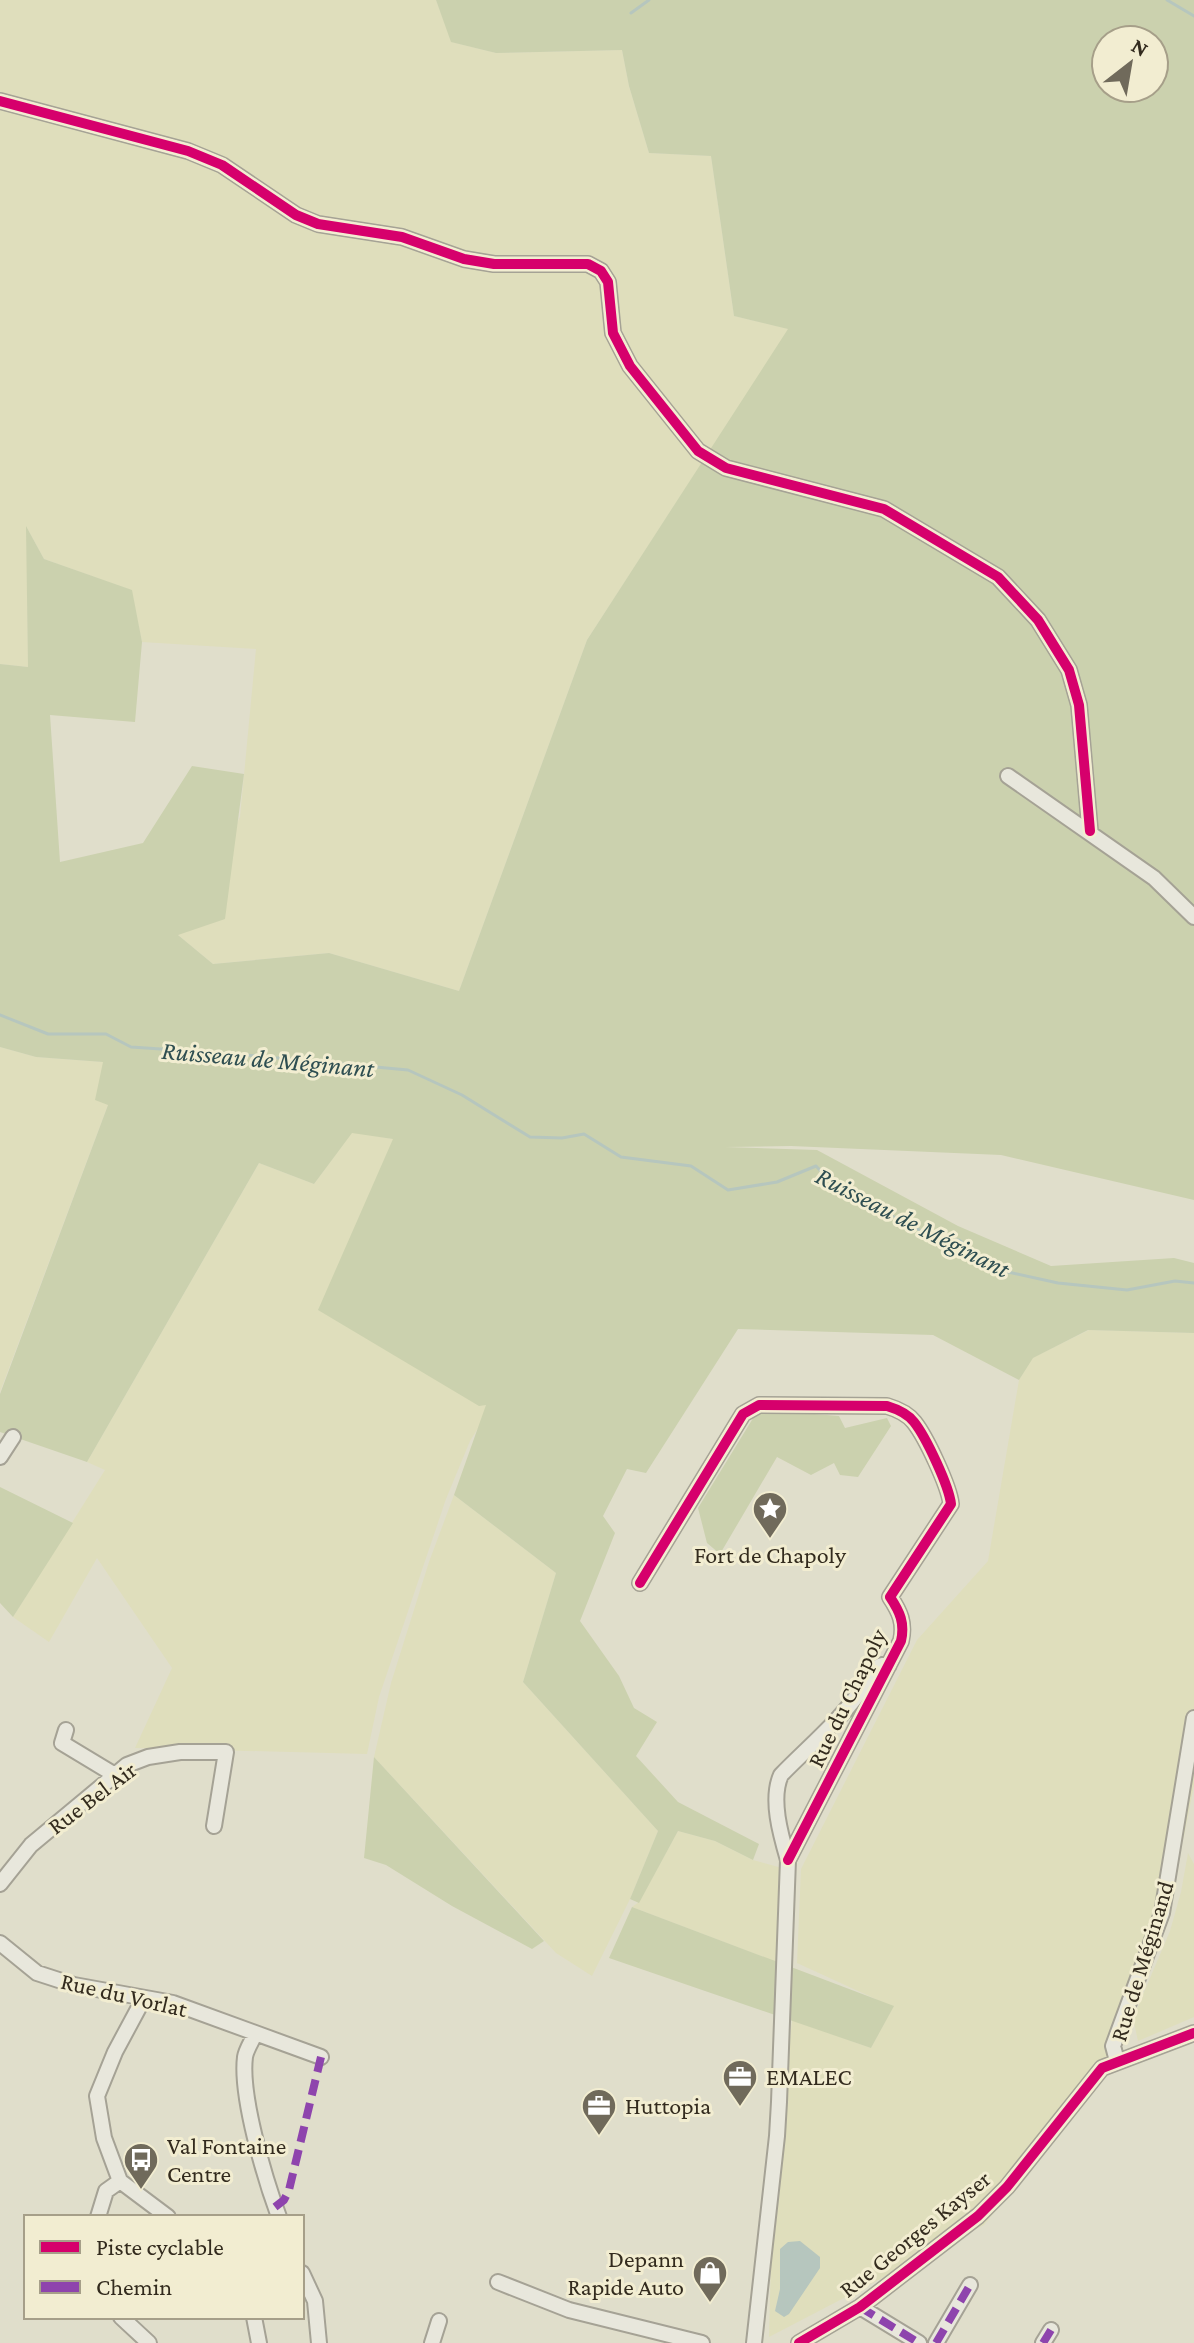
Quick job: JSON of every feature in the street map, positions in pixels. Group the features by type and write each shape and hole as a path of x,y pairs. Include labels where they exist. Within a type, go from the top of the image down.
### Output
{"street":[{"path":"0,101 188,151 222,165 296,215 318,224 402,237 464,259 494,264 588,264 601,271 608,282 613,333 630,366 698,451 726,468 884,509 998,577 1038,620 1069,670 1079,705 1090,831"},
{"path":"1008,776 1154,878 1194,917"},
{"name":"Rue du Chapoly","path":"640,1583 743,1414 759,1405 887,1406 899,1410 914,1422 949,1490 951,1504 890,1597 902,1618 904,1630 788,1860"},
{"path":"0,1457 13,1437"},
{"name":"Rue du Chapoly","path":"754,2343 777,2136 788,1860 782,1839 776,1788 781,1775 859,1695 873,1669 889,1665"},
{"name":"Rue de Méginand","path":"1117,2061 1113,2046 1162,1913 1194,1718"},
{"path":"66,1730 62,1743 115,1775"},
{"name":"Rue Bel Air","path":"0,1884 31,1845 127,1765 148,1757 180,1752 226,1752 214,1826"},
{"name":"Rue du Vorlat","path":"0,1943 37,1973 74,1985 173,2003 321,2057"},
{"path":"144,1998 115,2052 97,2096 104,2138 120,2181 165,2215"},
{"name":"Rue Georges Kayser","path":"799,2343 860,2307 978,2216 1007,2187 1102,2068 1194,2033"},
{"path":"255,2034 245,2056 247,2092 260,2159 278,2215"},
{"path":"99,2215 106,2191 120,2181"},
{"path":"304,2277 315,2301 319,2343"},
{"path":"498,2282 569,2310 702,2343"},
{"path":"936,2343 970,2285"},
{"path":"860,2307 919,2343"},
{"path":"123,2319 149,2343"},
{"path":"254,2319 256,2342"},
{"path":"432,2343 439,2321"}],"green space":[{"path":"0,0 436,0 452,42 496,53 622,50 649,153 711,156 734,316 789,329 587,640 459,991 329,953 213,964 178,935 240,817 256,649 142,642 131,590 44,559 27,528 28,667 0,664"},
{"path":"436,0 1194,0 1194,1200 1001,1155 791,1146 725,1147 817,1150 958,1226 1051,1266 1174,1258 1194,1263 1194,1333 1088,1330 1033,1358 1019,1380 933,1335 738,1329 646,1473 627,1469 603,1516 615,1533 580,1621 619,1676 634,1708 657,1722 636,1756 678,1802 759,1844 753,1860 715,1841 678,1831 639,1903 630,1899 658,1831 523,1682 556,1573 454,1495 486,1405 479,1406 318,1310 393,1139 352,1133 314,1184 259,1163 87,1462 0,1432 0,1394 108,1105 95,1100 103,1062 36,1057 0,1047 0,664 28,667 26,526 44,559 132,590 142,642 135,722 50,715 60,862 143,843 192,766 244,774 225,919 178,935 213,964 329,953 459,991 587,640 788,329 734,316 711,156 649,153 622,50 496,53 451,42"},
{"path":"0,1047 36,1057 103,1062 108,1105 0,1392"},
{"path":"352,1132 393,1139 487,1404 482,1422 470,1441 446,1499 379,1697 367,1754 135,1748 172,1668 97,1558 49,1642 13,1617 105,1470 87,1462 259,1163 314,1184"},
{"path":"1089,1330 1194,1333 1194,1785 1184,1836 1101,2080 984,2225 769,2337 772,2222 792,2020 871,2048 893,2007 797,1963 801,1869 917,1640 988,1561 1019,1380 1032,1358"},
{"path":"765,1410 839,1416 845,1428 887,1418 891,1426 858,1477 840,1475 834,1463 811,1475 777,1457 720,1554 707,1543 698,1508 755,1415"},
{"path":"0,1487 73,1523 13,1617 0,1603"},
{"path":"454,1495 556,1573 523,1682 658,1831 630,1899 592,1976 556,1953 374,1757 391,1683 429,1562"},
{"path":"374,1757 544,1941 532,1949 452,1906 386,1865 364,1858"},
{"path":"678,1831 715,1841 753,1860 782,1868 779,1963 632,1907 639,1902"},
{"path":"1188,1853 1194,1864 1194,2017 1138,2041 1133,2018 1170,1931"},
{"path":"632,1907 894,2006 871,2048 609,1958"}],"shaded area":[{"path":"800,2241 820,2257 820,2268 784,2317 775,2311 780,2289 780,2249 788,2242"}],"waterway":[{"path":"631,13 649,0"},
{"path":"1167,0 1194,16"},
{"name":"Ruisseau de Méginant","path":"0,1015 48,1034 106,1034 131,1047 408,1070 462,1095 530,1137 562,1138 584,1134 621,1157 691,1166 728,1190 777,1182 816,1166 836,1187 939,1240 959,1240 999,1270 1058,1283 1127,1290 1175,1281 1194,1283"}],"marked path":[{"path":"275,2207 284,2200 289,2190 321,2057"},
{"path":"936,2343 970,2285"},
{"path":"860,2307 919,2343"},
{"path":"1043,2343 1051,2330"}],"cycle path":[{"path":"0,101 188,151 222,165 296,215 318,224 402,237 464,259 494,264 588,264 601,271 608,282 613,333 630,366 698,451 726,468 884,509 998,577 1038,620 1069,670 1079,705 1090,831"},
{"path":"640,1583 743,1414 759,1405 887,1406 908,1416 925,1439 942,1474 951,1504 890,1597 901,1618 901,1641 788,1860"},
{"path":"799,2343 860,2307 978,2216 1007,2187 1102,2068 1194,2033"}],"place":[{"name":"Fort de Chapoly","path":"770,1540"},
{"name":"EMALEC","path":"740,2108"},
{"name":"Huttopia","path":"599,2137"},
{"name":"Val Fontaine Centre","path":"141,2191"},
{"name":"Depann Rapide Auto","path":"710,2304"}]}
